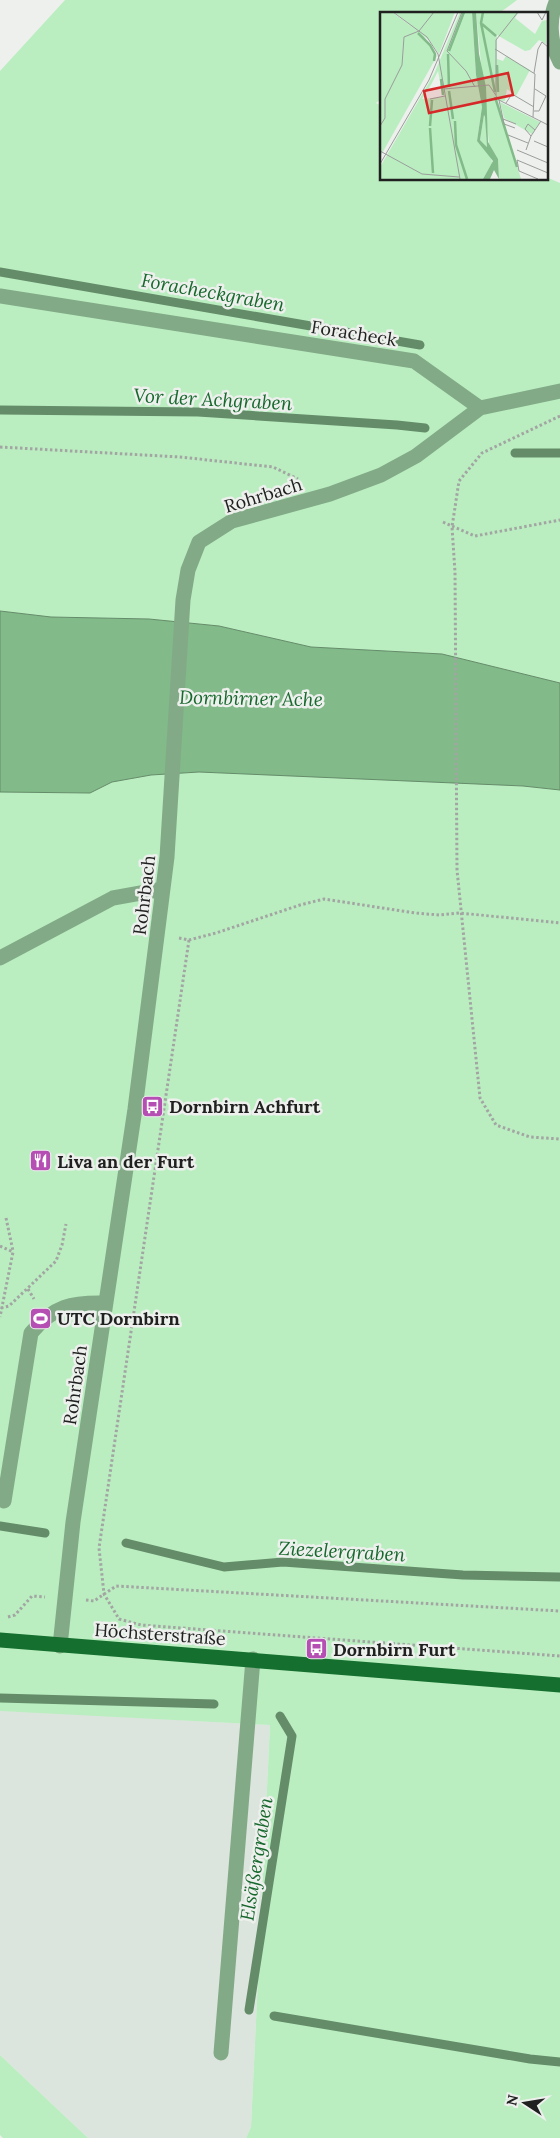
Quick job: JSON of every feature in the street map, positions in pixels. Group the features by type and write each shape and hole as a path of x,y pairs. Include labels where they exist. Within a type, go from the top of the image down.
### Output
{"main road":[{"name":"Höchsterstraße","path":"0,1640 253,1659 318,1667 560,1686"}],"street":[{"path":"557,0 551,13 554,49 560,62"},
{"name":"Foracheck","path":"0,296 414,361 480,408"},
{"name":"Rohrbach","path":"60,1646 73,1522 135,1108 158,936 173,794 183,600 188,570 199,542 232,521 330,494 381,475 416,456 480,408 560,391"},
{"path":"0,958 113,898 163,889"},
{"path":"4,1501 31,1333 46,1316 72,1305 106,1303"},
{"path":"222,2053 253,1659"}],"path":[{"path":"560,416 482,453 459,481 452,527 457,870 480,1098 496,1125 530,1137 560,1139"},
{"path":"0,447 162,456 273,467 330,494"},
{"path":"443,522 475,536 560,520"},
{"path":"158,936 189,940 324,899 439,915 460,913 560,923"},
{"path":"189,940 99,1548 104,1594 119,1619 141,1625 560,1656"},
{"path":"0,1317 13,1252 6,1218"},
{"path":"1,1308 9,1306 56,1261 62,1245 66,1224"},
{"path":"0,1246 13,1252"},
{"path":"1,1620 15,1615 32,1596 94,1601 116,1586 560,1611"}],"shaded area":[{"path":"65,0 517,0 501,12 380,12 380,100 376,103 380,105 380,180 548,180 548,178 560,183 560,683 442,654 311,647 219,626 149,619 51,617 0,611 0,71"},
{"path":"199,772 523,786 560,790 560,2138 246,2138 251,2127 270,1725 0,1711 0,792 90,793 112,782 151,775"},
{"path":"0,1710 270,1725 251,2127 246,2138 88,2138 0,2055"},
{"path":"0,2055 88,2138 3,2138 0,2135"}],"water":[{"name":"Dornbirner Ache","path":"0,611 51,617 149,619 219,626 311,647 442,654 560,683 560,790 523,786 199,772 151,775 112,782 90,793 0,792"}],"waterway":[{"name":"Foracheckgraben","path":"0,272 420,345"},
{"name":"Vor der Achgraben","path":"0,410 198,412 425,428"},
{"name":"Vor der Achgraben","path":"515,453 560,453"},
{"name":"Ziezelergraben","path":"0,1526 45,1533"},
{"name":"Ziezelergraben","path":"126,1543 224,1567 283,1562 463,1575 560,1577"},
{"name":"Elsäßergraben","path":"0,1698 214,1704"},
{"name":"Elsäßergraben","path":"249,2010 292,1736 280,1716"},
{"name":"Elsäßergraben","path":"274,2016 530,2059 560,2062"}],"place":[{"name":"Dornbirn Achfurt","path":"153,1106"},
{"name":"Liva an der Furt","path":"41,1161"},
{"name":"UTC Dornbirn","path":"41,1318"},
{"name":"Dornbirn Furt","path":"317,1649"}]}
